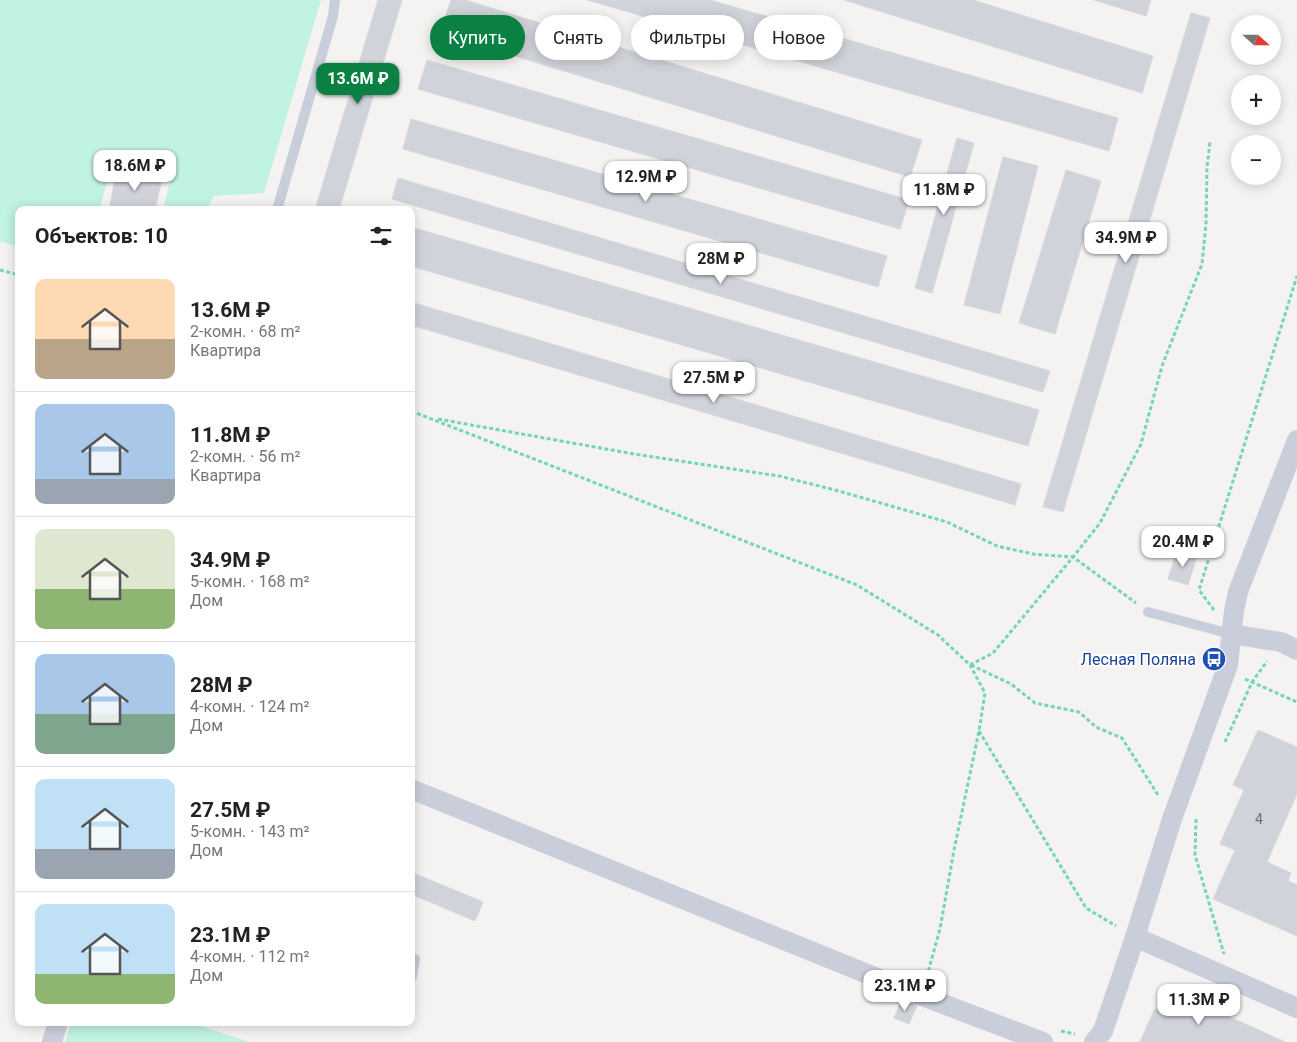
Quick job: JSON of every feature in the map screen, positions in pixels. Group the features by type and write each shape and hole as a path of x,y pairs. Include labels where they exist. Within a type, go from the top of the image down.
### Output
{"street":[{"path":"1087,1036 1103,1031 1172,819 1226,672 1238,592 1297,440"},
{"path":"1232,634 1289,646"},
{"path":"415,791 922,996 1050,1036"},
{"path":"1135,937 1297,1008"},
{"path":"52,1042 57,1026"}],"lane":[{"path":"278,206 333,16 335,0"},
{"path":"1148,612 1232,634"}],"path":[{"path":"970,665 993,654 1074,557 1100,522 1141,444 1162,366 1202,264 1210,142"},
{"path":"0,270 15,274"},
{"path":"1232,634 1199,590 1297,276"},
{"path":"415,412 858,585 938,635 970,665 1010,684 1035,704 1079,712 1096,728 1122,738 1172,819"},
{"path":"430,418 634,454 779,476 947,522 997,546 1033,554 1074,557 1148,612"},
{"path":"1224,743 1252,682 1289,646"},
{"path":"922,996 940,928 985,693 970,665"},
{"path":"1226,672 1297,702"},
{"path":"979,731 1086,908 1135,937"},
{"path":"1197,812 1195,855 1232,979"},
{"path":"1050,1036 1074,1034 1087,1036"}],"green space":[{"path":"0,0 321,0 264,193 214,196 208,206 164,206 172,173 113,162 100,206 15,206 15,246 0,241"},
{"path":"70,1026 201,1026 249,1042 65,1042"}],"building":[{"path":"378,0 402,0 340,206 316,206"},
{"path":"451,0 465,0 514,15 446,15"},
{"path":"587,0 710,0 762,15 754,15 754,48 744,45 744,15 639,15"},
{"path":"844,0 973,0 1153,56 1142,93"},
{"path":"1094,0 1151,0 1146,16"},
{"path":"1191,13 1210,18 1063,512 1043,507"},
{"path":"525,18 535,21 535,60 621,60 621,48 631,51 631,60 661,60 922,140 910,177 525,59"},
{"path":"843,38 1118,118 1109,151 794,60 843,60"},
{"path":"427,60 909,200 900,229 418,89"},
{"path":"411,119 887,256 878,287 403,149"},
{"path":"957,138 974,143 932,293 915,288"},
{"path":"1003,157 1038,166 1000,314 964,305"},
{"path":"117,169 162,178 156,206 110,206"},
{"path":"1066,170 1101,181 1055,334 1019,323"},
{"path":"398,178 1050,371 1043,392 392,199"},
{"path":"415,228 1039,410 1028,446 415,267"},
{"path":"415,303 1021,484 1015,505 415,326"},
{"path":"1177,550 1197,556 1188,585 1168,579"},
{"path":"1258,730 1297,747 1297,794 1267,862 1291,873 1288,881 1297,885 1297,936 1213,899 1235,850 1220,844 1244,790 1233,785"},
{"path":"415,874 483,902 475,921 415,896"},
{"path":"1188,998 1285,1042 1140,1042 1154,1010"},
{"path":"902,999 917,1006 909,1024 894,1018"}],"place":[{"name":"Лесная Поляна","path":"1214,659"}]}
